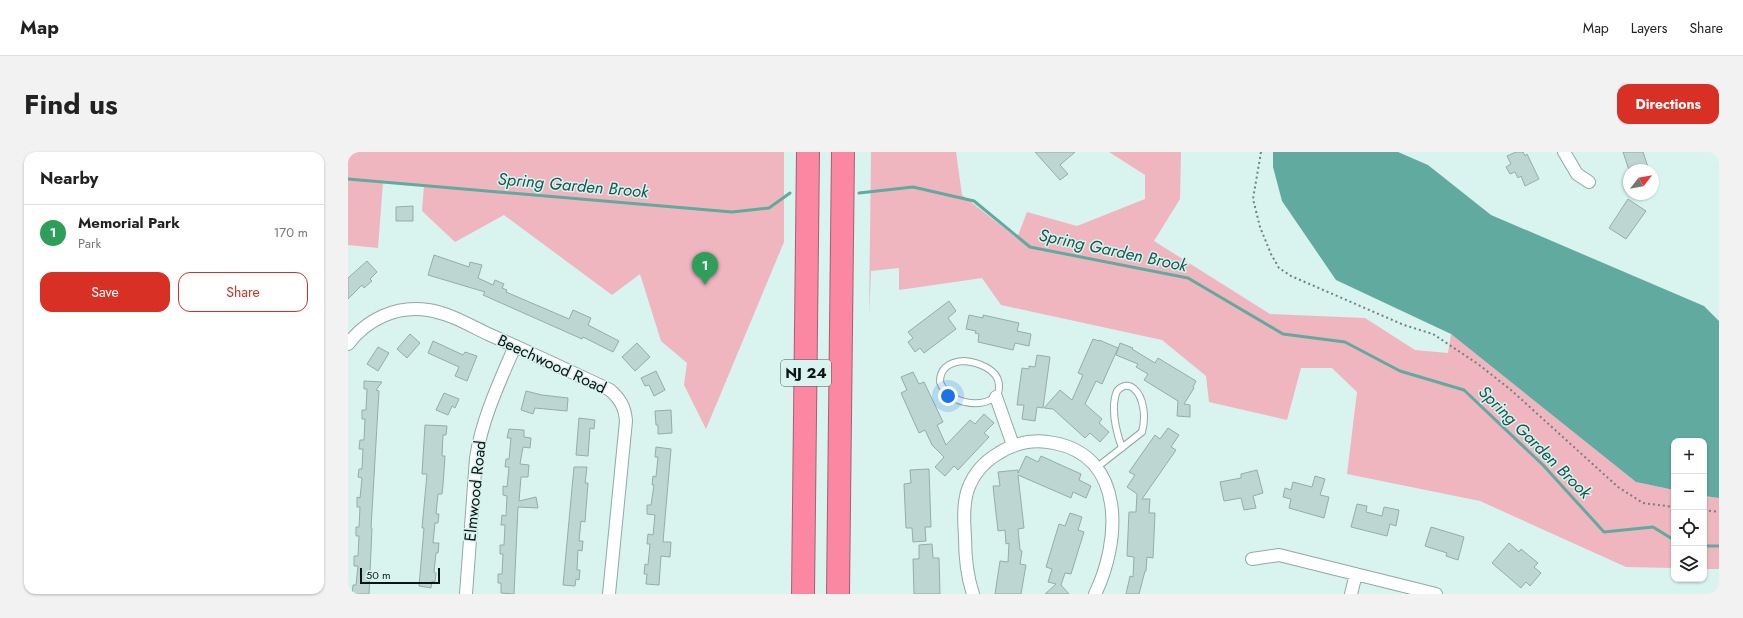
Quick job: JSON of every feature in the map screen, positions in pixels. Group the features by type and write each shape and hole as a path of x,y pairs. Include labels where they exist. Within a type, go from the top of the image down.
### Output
{"highway":[{"name":"NJ 24","path":"803,594 808,152"},
{"name":"NJ 24","path":"838,594 843,152"}],"street":[{"path":"1564,152 1577,174 1589,182"},
{"name":"Beechwood Road","path":"348,344 362,328 374,320 400,311 414,309 429,310 443,314 515,346 610,390 617,396 623,404 626,421 609,594"},
{"name":"Elmwood Road","path":"466,594 476,458 480,437 487,413 515,346"},
{"path":"996,397 1013,445"},
{"path":"973,594 965,549 965,500 974,477 991,457 1013,445 1026,442 1046,441 1074,449 1086,458 1104,478 1110,494 1113,508 1113,528 1106,567 1103,578 1095,594"},
{"path":"1252,559 1279,555 1436,594"},
{"path":"1351,594 1356,574"}],"lane":[{"path":"954,362 973,362 983,365 998,378 999,390 996,397 978,403 968,403 956,399 946,392 942,386 940,375 942,370 947,365 954,362"},
{"path":"1096,468 1122,448 1142,432 1144,419 1143,407 1139,395 1134,388 1125,385 1117,391 1114,406 1118,437 1122,448"}],"path":[{"path":"1261,152 1253,199 1260,227 1271,254 1279,268 1291,276 1404,325 1433,334 1478,364 1511,390 1618,487 1643,503 1671,507"},
{"path":"1707,510 1719,512"}],"shaded area":[{"path":"348,152 784,152 784,242 706,429 684,385 687,363 661,341 640,274 612,295 504,215 455,242 422,211 424,185 383,182 378,248 348,245"},
{"path":"871,152 956,152 962,195 1017,238 1027,212 1077,226 1145,199 1145,175 1109,152 1181,152 1180,199 1154,241 1270,314 1365,318 1415,350 1448,353 1451,334 1636,482 1671,489 1671,568 1626,567 1480,501 1347,474 1357,392 1332,368 1301,368 1287,420 1209,402 1206,376 1162,340 1001,305 982,278 899,290 899,268 871,271 869,317"},
{"path":"1273,152 1398,152 1428,165 1491,215 1704,306 1719,321 1719,498 1707,496 1707,438 1671,438 1671,489 1636,482 1451,334 1336,280 1282,201 1273,167"},
{"path":"1707,496 1719,498 1719,569 1707,569"}],"building":[{"path":"1035,152 1075,152 1060,165 1068,174 1060,180"},
{"path":"1516,152 1523,152 1525,156 1527,154 1539,179 1525,186 1521,176 1518,178 1515,172 1510,174 1506,167 1511,164 1507,156"},
{"path":"1623,152 1643,152 1647,164 1627,164"},
{"path":"1627,200 1646,211 1626,239 1609,228"},
{"path":"413,206 413,221 396,221 396,207"},
{"path":"434,255 469,267 470,262 482,265 478,278 493,285 495,280 504,284 502,288 507,290 506,292 569,319 573,310 591,318 588,325 619,341 613,352 583,337 582,339 483,295 485,292 428,275"},
{"path":"367,261 377,272 370,279 372,281 364,288 362,285 348,299 348,278"},
{"path":"949,301 956,311 948,318 956,329 924,353 920,348 915,352 908,342 913,338 908,332"},
{"path":"969,315 983,318 983,315 1019,323 1017,331 1031,334 1029,346 1015,343 1013,350 978,342 979,334 975,333 976,331 966,329"},
{"path":"410,334 420,343 407,358 397,349"},
{"path":"1093,339 1118,348 1102,384 1096,381 1085,404 1102,419 1099,423 1109,432 1100,442 1090,433 1085,438 1053,409 1044,408 1060,390 1072,400 1083,375 1078,373"},
{"path":"433,341 463,355 465,352 477,356 467,381 455,376 459,367 428,353"},
{"path":"637,343 650,357 635,371 622,357"},
{"path":"1120,343 1133,348 1132,349 1155,363 1158,358 1196,381 1193,387 1194,388 1184,404 1190,405 1190,417 1177,416 1178,401 1144,380 1148,374 1136,367 1138,364 1116,355"},
{"path":"378,347 389,353 378,371 367,364"},
{"path":"1037,355 1050,357 1043,408 1037,407 1035,421 1022,419 1024,405 1017,405 1022,368 1029,369 1029,366 1035,367"},
{"path":"656,371 665,390 654,396 649,385 645,386 641,378"},
{"path":"913,372 919,384 924,382 943,422 937,425 946,445 970,420 975,424 984,414 994,423 984,433 989,437 958,470 954,466 945,476 935,467 944,457 932,445 925,430 919,433 901,393 907,390 901,377"},
{"path":"364,381 382,382 376,390 379,391 371,528 369,594 352,594 353,585 356,585 358,566 354,566 354,556 358,556 359,536 356,536 356,527 359,527 360,507 357,507 357,497 360,498 362,478 358,477 359,469 362,469 363,449 359,449 360,440 364,440 365,419 362,419 362,410 366,410 367,389 364,389"},
{"path":"526,391 542,395 568,398 567,411 535,408 533,414 521,410"},
{"path":"444,393 459,399 455,408 452,406 448,415 436,410"},
{"path":"671,410 672,433 658,434 655,411"},
{"path":"579,418 595,420 594,429 590,428 588,456 576,455"},
{"path":"425,425 447,426 446,435 443,435 442,456 445,456 442,494 438,494 436,514 439,514 438,523 435,523 433,543 439,543 438,553 436,553 434,572 436,573 435,582 432,581 431,588 419,586 427,474 422,474"},
{"path":"1168,428 1179,435 1171,447 1176,450 1142,499 1150,499 1149,513 1155,513 1153,558 1147,557 1146,571 1139,594 1126,594 1130,576 1133,577 1134,557 1127,556 1129,512 1136,512 1137,494 1127,487 1135,475 1129,472 1155,435 1160,439"},
{"path":"509,429 524,430 524,437 531,438 530,448 523,447 520,464 529,465 528,477 521,477 519,501 536,497 538,508 518,507 514,594 501,593 501,583 498,583 498,574 502,574 503,554 500,554 500,545 504,545 505,525 501,525 502,515 506,516 507,496 503,495 503,486 507,487 509,467 505,467 506,459 509,459 511,438 507,438"},
{"path":"656,447 671,449 663,542 671,542 670,557 661,556 659,585 646,584 647,574 644,574 645,564 648,565 650,544 647,544 648,534 653,535 655,515 647,514 647,505 651,505 654,485 652,485 653,476 656,477 658,457 655,457"},
{"path":"1026,456 1038,462 1041,456 1081,474 1079,480 1091,486 1086,498 1073,492 1071,498 1018,475 1024,528 1018,529 1020,550 1022,551 1020,564 1026,565 1021,594 995,594 1000,561 1008,562 1009,543 1006,544 1005,530 998,531 993,486 1000,486 998,472 1018,470 1018,473"},
{"path":"574,467 587,467 585,483 588,483 585,522 581,521 579,541 583,541 582,551 578,550 577,570 580,570 579,580 576,579 575,586 563,585"},
{"path":"929,469 931,527 925,527 926,541 913,542 912,528 906,528 904,484 911,483 910,470"},
{"path":"1257,470 1263,493 1253,496 1256,508 1244,510 1241,498 1224,501 1220,482 1241,478 1241,474"},
{"path":"1315,476 1325,479 1320,495 1329,497 1324,518 1289,508 1291,499 1283,497 1285,488 1291,490 1293,482 1312,487"},
{"path":"1357,504 1367,506 1366,512 1382,516 1384,507 1399,510 1396,526 1390,524 1387,536 1351,527"},
{"path":"1070,513 1082,517 1078,530 1084,532 1071,574 1065,573 1061,585 1069,594 1045,594 1056,584 1048,582 1052,569 1046,567 1059,524 1065,526"},
{"path":"1431,527 1464,537 1458,560 1446,556 1447,553 1425,546"},
{"path":"1509,543 1519,552 1521,549 1538,563 1534,567 1541,573 1530,586 1526,582 1521,588 1492,563"},
{"path":"932,544 933,558 939,558 940,594 914,594 913,559 919,559 919,545"}],"waterway":[{"name":"Spring Garden Brook","path":"348,179 732,212 769,208 790,193"},
{"name":"Spring Garden Brook","path":"859,193 913,187 974,201 1030,247 1188,278 1283,334 1345,342 1400,371 1464,390 1543,465 1604,532 1653,527 1671,538"},
{"name":"Spring Garden Brook","path":"1707,546 1719,546"}],"place":[{"name":"Memorial Park","path":"705,285"}]}
